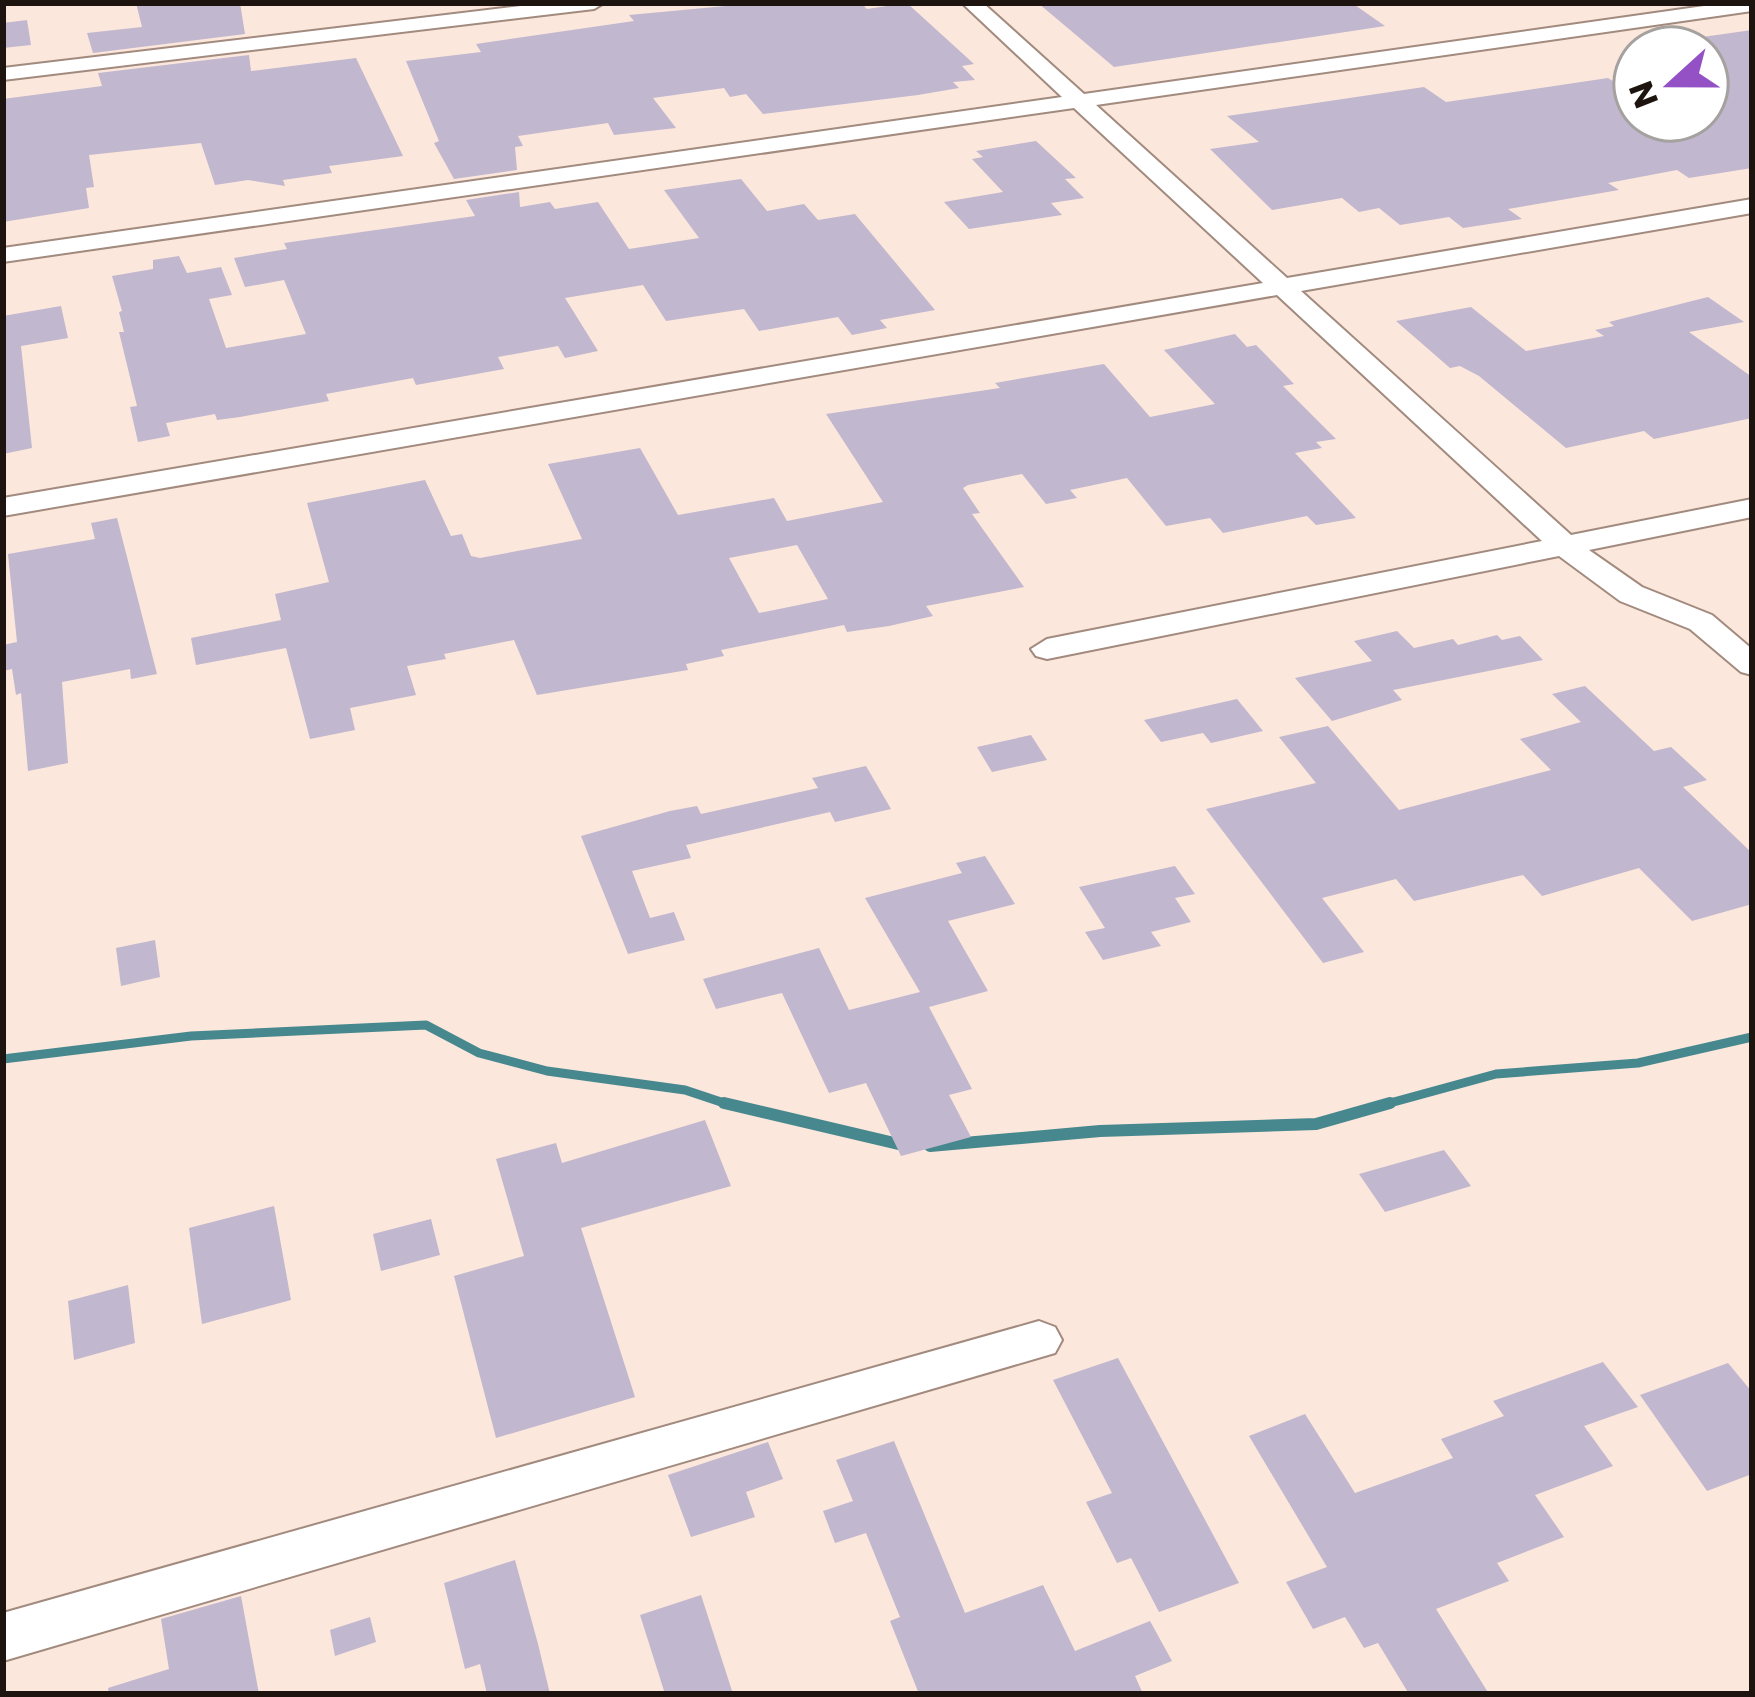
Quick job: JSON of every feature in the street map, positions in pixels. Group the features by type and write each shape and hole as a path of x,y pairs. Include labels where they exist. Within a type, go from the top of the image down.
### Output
{"street":[{"path":"3,74 594,3"},
{"path":"972,3 1565,546 1630,594 1701,622 1752,665"},
{"path":"3,255 1079,105 1752,5"},
{"path":"3,507 1752,206"},
{"path":"1047,649 1752,508"},
{"path":"3,1637 1039,1340"}],"building":[{"path":"136,3 240,3 245,34 93,53 87,33 142,27"},
{"path":"758,3 861,3 867,9 907,3 974,64 962,66 975,80 953,82 959,88 918,95 763,114 746,94 730,97 724,88 653,98 676,128 614,135 608,123 518,136 523,146 515,147 517,170 454,179 434,143 439,141 406,61 481,52 476,44 634,21 629,15"},
{"path":"1038,3 1352,3 1385,26 1114,67"},
{"path":"27,20 31,45 3,48 3,23"},
{"path":"1752,30 1752,168 1689,178 1677,170 1608,183 1619,190 1508,209 1522,219 1463,228 1449,217 1400,225 1379,208 1359,212 1342,198 1272,210 1210,149 1259,142 1227,116 1424,87 1446,102 1608,78 1611,144 1731,144 1731,33"},
{"path":"249,55 251,71 356,58 403,156 329,166 332,173 283,180 285,186 248,180 215,185 201,143 89,155 94,187 86,188 89,208 3,222 3,99 102,86 98,73"},
{"path":"1036,141 1076,178 1065,179 1084,198 1051,203 1062,215 969,229 944,202 1003,192 972,159 983,157 976,151"},
{"path":"741,179 767,211 804,204 818,220 855,214 935,310 880,320 887,328 852,335 838,317 759,331 744,309 666,321 643,285 565,298 598,351 565,358 558,346 498,357 504,369 416,385 413,378 326,394 329,401 240,417 217,420 215,414 166,423 170,436 138,442 130,407 137,406 119,332 124,332 122,311 112,276 153,269 153,260 179,256 187,273 221,267 232,295 209,299 226,348 306,334 284,280 245,287 234,258 287,249 284,243 475,216 466,200 519,192 520,207 550,202 555,209 598,202 629,249 699,238 664,190"},
{"path":"1708,297 1744,322 1689,332 1752,377 1752,418 1654,439 1644,431 1566,448 1479,376 1460,366 1450,368 1396,321 1471,307 1526,351 1604,336 1595,330 1614,326 1609,322"},
{"path":"61,306 68,338 21,346 32,448 3,454 3,316"},
{"path":"1235,334 1247,347 1256,345 1294,384 1283,386 1336,439 1316,442 1322,448 1295,453 1356,518 1316,525 1307,516 1223,533 1210,518 1166,526 1127,478 1070,490 1077,498 1046,504 1022,474 968,485 963,488 980,513 972,514 1024,587 926,606 933,616 889,626 847,632 844,625 721,650 724,656 686,664 688,670 537,695 514,640 444,654 446,659 407,666 416,695 350,708 355,730 310,739 286,648 196,665 191,638 281,620 275,594 329,582 307,503 425,480 451,536 462,534 471,556 480,558 582,539 548,464 640,448 678,515 774,498 787,521 883,502 826,414 1000,388 995,383 1104,364 1150,417 1215,404 1164,350","holes":["797,545 828,599 759,613 729,558"]},
{"path":"117,518 157,674 131,679 130,669 62,682 68,763 28,771 21,693 16,695 12,669 3,671 3,645 17,642 8,554 95,539 91,523"},
{"path":"1397,631 1414,648 1453,639 1458,645 1497,635 1502,640 1520,636 1543,660 1393,690 1402,700 1332,721 1295,678 1372,661 1354,641"},
{"path":"1585,686 1654,751 1671,747 1707,780 1683,787 1752,853 1752,904 1692,921 1639,868 1542,896 1523,875 1414,901 1396,879 1322,898 1364,952 1323,963 1206,809 1316,783 1279,737 1328,726 1399,810 1551,770 1520,739 1581,722 1552,694"},
{"path":"1237,699 1263,731 1211,743 1203,733 1161,742 1144,720"},
{"path":"1031,735 1047,760 992,772 977,747"},
{"path":"866,766 891,809 835,822 830,812 686,845 691,858 632,871 650,918 674,912 685,940 628,954 581,836 670,811 697,806 701,814 818,788 812,778"},
{"path":"985,856 1015,904 948,921 988,991 929,1007 972,1089 949,1095 971,1137 901,1156 866,1083 829,1093 782,993 716,1009 703,979 819,948 849,1010 920,992 865,898 962,873 956,863"},
{"path":"1175,866 1195,894 1175,898 1191,922 1151,932 1161,946 1103,960 1085,932 1105,928 1079,887"},
{"path":"155,940 160,977 121,986 116,948"},
{"path":"705,1120 731,1186 581,1228 635,1397 496,1438 454,1276 524,1256 496,1159 556,1143 562,1163"},
{"path":"1444,1150 1471,1186 1385,1212 1359,1174"},
{"path":"274,1206 291,1300 202,1324 189,1228"},
{"path":"431,1219 440,1255 381,1271 373,1234"},
{"path":"128,1285 135,1343 74,1360 68,1301"},
{"path":"1118,1358 1239,1583 1159,1612 1131,1558 1117,1563 1086,1502 1112,1493 1053,1380"},
{"path":"1603,1362 1638,1407 1584,1426 1613,1466 1535,1495 1564,1537 1497,1563 1509,1581 1436,1609 1489,1694 1409,1694 1378,1643 1364,1648 1345,1617 1313,1629 1286,1582 1327,1567 1249,1436 1305,1414 1355,1493 1453,1458 1441,1439 1504,1416 1493,1401"},
{"path":"1728,1363 1752,1392 1752,1474 1707,1491 1640,1395"},
{"path":"894,1441 965,1613 1043,1585 1075,1651 1150,1621 1172,1661 1135,1676 1143,1694 919,1694 890,1621 900,1617 866,1533 835,1543 823,1511 853,1501 836,1460"},
{"path":"768,1442 783,1479 746,1492 755,1517 691,1537 668,1475"},
{"path":"515,1560 550,1694 487,1694 480,1664 465,1669 444,1583"},
{"path":"701,1595 733,1694 665,1694 640,1615"},
{"path":"241,1596 259,1694 109,1694 108,1688 169,1669 161,1619"},
{"path":"370,1617 376,1642 335,1656 330,1630"}],"waterway":[{"path":"3,1059 191,1036 426,1025 479,1053 547,1071 685,1090 724,1103"},
{"path":"1379,1106 1496,1074 1638,1063 1752,1037"},
{"path":"724,1103 907,1146"},
{"path":"724,1103 733,1106"},
{"path":"930,1146 1100,1131 1316,1124 1390,1103"}]}
